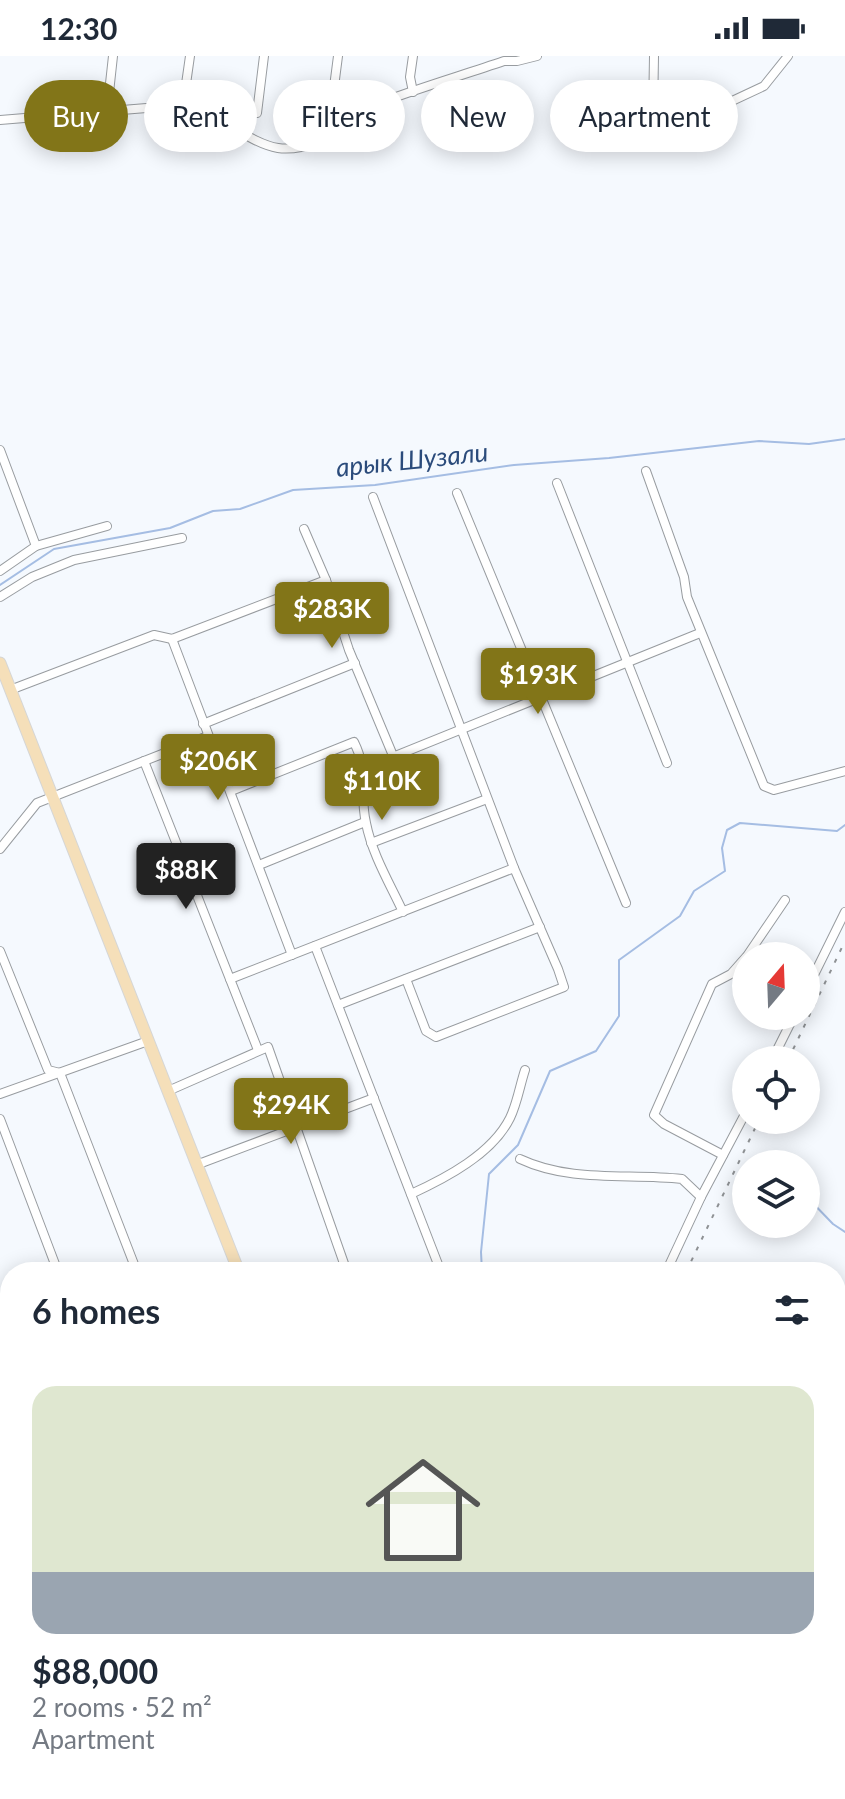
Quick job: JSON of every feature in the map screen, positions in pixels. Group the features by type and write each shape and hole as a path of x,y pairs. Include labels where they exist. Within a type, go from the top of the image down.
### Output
{"main road":[{"path":"0,663 235,1262"}],"street":[{"path":"110,80 113,56"},
{"path":"187,80 190,56"},
{"path":"257,113 264,56"},
{"path":"335,80 338,56"},
{"path":"413,56 410,77 413,92"},
{"path":"257,140 278,148 295,148 328,137 360,121 377,104 504,61 537,56"},
{"path":"654,56 653,116 700,116 764,86 788,56"},
{"path":"0,120 24,118"},
{"path":"0,450 36,546"},
{"path":"646,471 684,577 687,597 700,633 764,786 774,790 845,771"},
{"path":"557,483 667,763"},
{"path":"457,493 626,903"},
{"path":"373,497 487,799 564,987 436,1037 426,1031 406,979"},
{"path":"0,571 36,546 107,526"},
{"path":"304,529 394,758"},
{"path":"0,597 32,577 74,560 182,538"},
{"path":"10,690 154,635 172,639 326,580"},
{"path":"363,769 700,633"},
{"path":"172,639 292,955"},
{"path":"203,724 355,663"},
{"path":"0,849 37,803 208,736"},
{"path":"231,791 354,742 363,759 365,822 371,843 403,912"},
{"path":"144,761 258,1050"},
{"path":"371,843 487,799"},
{"path":"259,865 365,822"},
{"path":"230,979 514,868"},
{"path":"756,942 785,900"},
{"path":"820,963 845,912"},
{"path":"338,1005 540,927"},
{"path":"315,946 437,1262"},
{"path":"0,951 48,1070 60,1073"},
{"path":"723,1155 664,1124 654,1115 712,984 732,973"},
{"path":"0,1094 148,1041"},
{"path":"168,1091 268,1047 344,1262"},
{"path":"411,1194 443,1179 480,1154 509,1119 525,1070"},
{"path":"60,1073 133,1262"},
{"path":"196,1165 374,1098"},
{"path":"0,1119 54,1262"},
{"path":"671,1262 734,1134"},
{"path":"520,1159 539,1168 564,1172 679,1179 701,1197"}],"waterway":[{"name":"арык Шузали","path":"0,585 54,549 170,528 213,511 240,509 293,490 375,485 514,465 759,441 809,444 845,439"},
{"path":"482,1262 489,1174 518,1145 550,1071 596,1051 619,1016 619,960 680,916 694,891 725,871 722,848 727,830 740,823 837,831 845,825"},
{"path":"820,1211 845,1232"}],"railway":[{"path":"795,1046 845,941"},
{"path":"691,1262 752,1134"}]}
